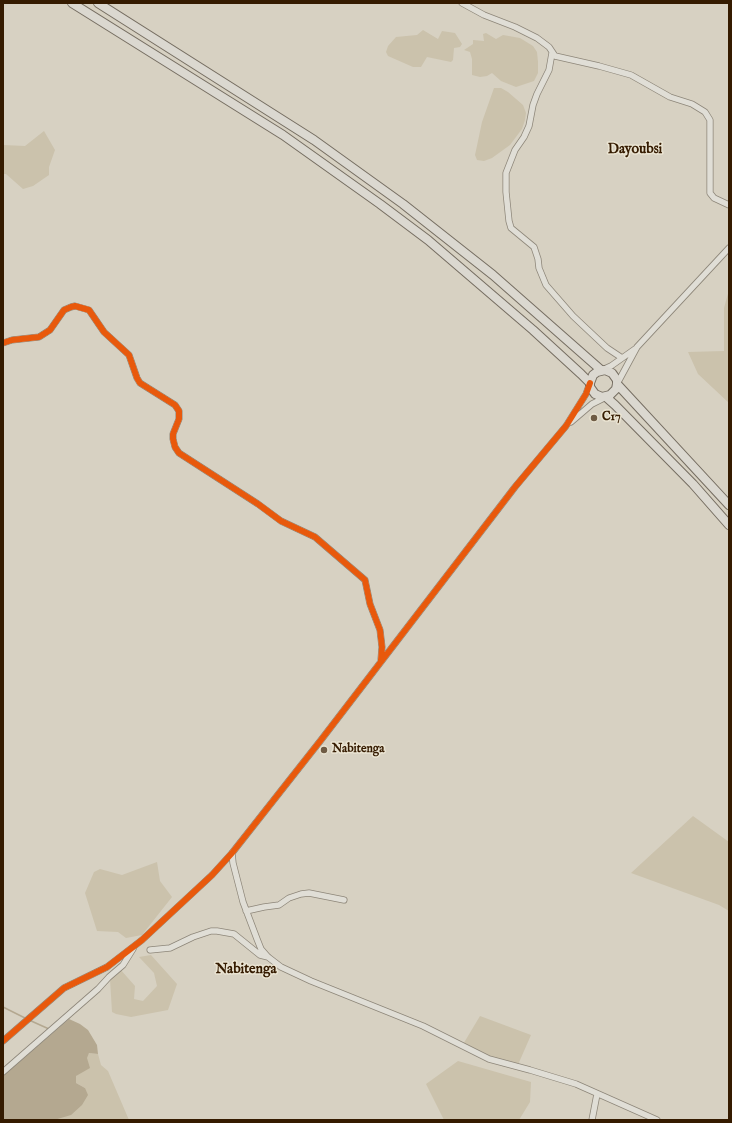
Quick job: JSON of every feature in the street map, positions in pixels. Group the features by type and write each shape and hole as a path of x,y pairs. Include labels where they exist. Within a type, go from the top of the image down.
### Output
{"highway":[{"path":"72,3 283,135 380,204 428,240 483,286 590,383"},
{"path":"98,3 314,140 403,204 493,275 601,370 612,373 617,380 617,384 729,505"},
{"path":"601,370 593,375 590,383 590,387 595,394 606,397 615,404 693,484 729,525"},
{"path":"606,397 614,392 617,384"}],"street":[{"path":"462,3 484,15 515,27 537,38 548,47 555,56 600,66 630,75 670,97 692,104 705,112 710,120 710,193 714,198 729,205"},
{"path":"552,53 549,70 533,105 529,126 524,137 515,150 506,173 506,198 509,221 512,228 534,247 539,268 546,285 573,316 607,348 622,358"},
{"path":"601,370 611,366 637,347 729,248"},
{"path":"3,343 12,340 39,337 50,330 64,310 71,307 75,306 89,310 104,332 129,355 140,383 175,405 179,411 179,419 173,434 173,439 175,447 180,453 258,504 281,521 315,537 365,580 370,604 380,630 382,647 381,660"},
{"path":"617,384 637,347"},
{"path":"3,1041 64,988 107,967 135,945 191,895 232,853 321,740 515,487 566,426 586,394 590,383"},
{"path":"566,426 592,404 606,397"},
{"path":"232,853 236,876 246,911 261,949 268,957 281,967 301,977 423,1026 489,1059 576,1084 657,1120"},
{"path":"246,911 279,905 289,898 309,893 344,900"},
{"path":"150,950 170,948 193,937 211,931 217,931 234,934 260,955 268,957"},
{"path":"3,1072 88,998 123,965 135,945"},
{"path":"592,1120 597,1094"}],"shaded area":[{"path":"423,30 438,39 442,31 455,33 462,44 460,47 454,48 453,60 451,62 427,57 421,67 413,67 388,56 386,52 388,46 396,37 417,35"},
{"path":"486,33 496,39 503,35 520,38 533,46 537,52 538,62 538,73 534,81 516,87 501,81 492,73 487,76 480,77 472,75 472,59 470,52 464,50 473,44 473,40 484,41 483,34"},
{"path":"494,88 501,88 508,92 523,105 526,113 525,120 522,129 510,145 492,158 484,161 477,160 475,155 482,122"},
{"path":"44,131 55,150 49,167 49,175 33,186 23,189 6,174 3,174 3,145 25,146"},
{"path":"729,290 729,403 698,374 688,352 724,351 724,308"},
{"path":"693,816 729,842 729,911 719,905 631,873"},
{"path":"157,862 160,881 172,897 142,935 126,938 118,932 97,931 85,893 94,872 100,869 122,875"},
{"path":"151,955 177,984 168,1010 131,1017 112,1012 110,979 120,969 135,986 134,999 143,1001 157,986 154,973 139,957"},
{"path":"480,1016 531,1035 517,1067 501,1063 462,1046"},
{"path":"69,1019 88,1030 97,1045 98,1054 89,1053 87,1058 90,1068 76,1076 76,1083 85,1088 88,1095 82,1105 71,1115 54,1120 3,1120 3,1076"},
{"path":"89,1053 98,1054 101,1065 108,1071 129,1120 54,1120 85,1088 76,1083 76,1076"},
{"path":"458,1061 531,1082 530,1102 519,1120 444,1120 426,1084"}],"waterway":[{"path":"3,1007 25,1018"},
{"path":"29,1020 49,1029"}],"cycle path":[{"path":"3,343 12,340 39,337 50,330 64,310 71,307 75,306 89,310 104,332 129,355 140,383 175,405 179,411 179,419 173,434 175,447 179,453 258,504 281,521 315,537 365,580 370,604 380,630 382,647 381,660"},
{"path":"3,1041 64,988 107,967 142,940 212,875 232,853 321,740 515,487 566,426 586,394 590,383"}],"place":[{"name":"C17","path":"594,418"},
{"name":"Nabitenga","path":"324,750"}],"district":[{"name":"Dayoubsi","path":"635,150"},
{"name":"Nabitenga","path":"246,970"}]}
